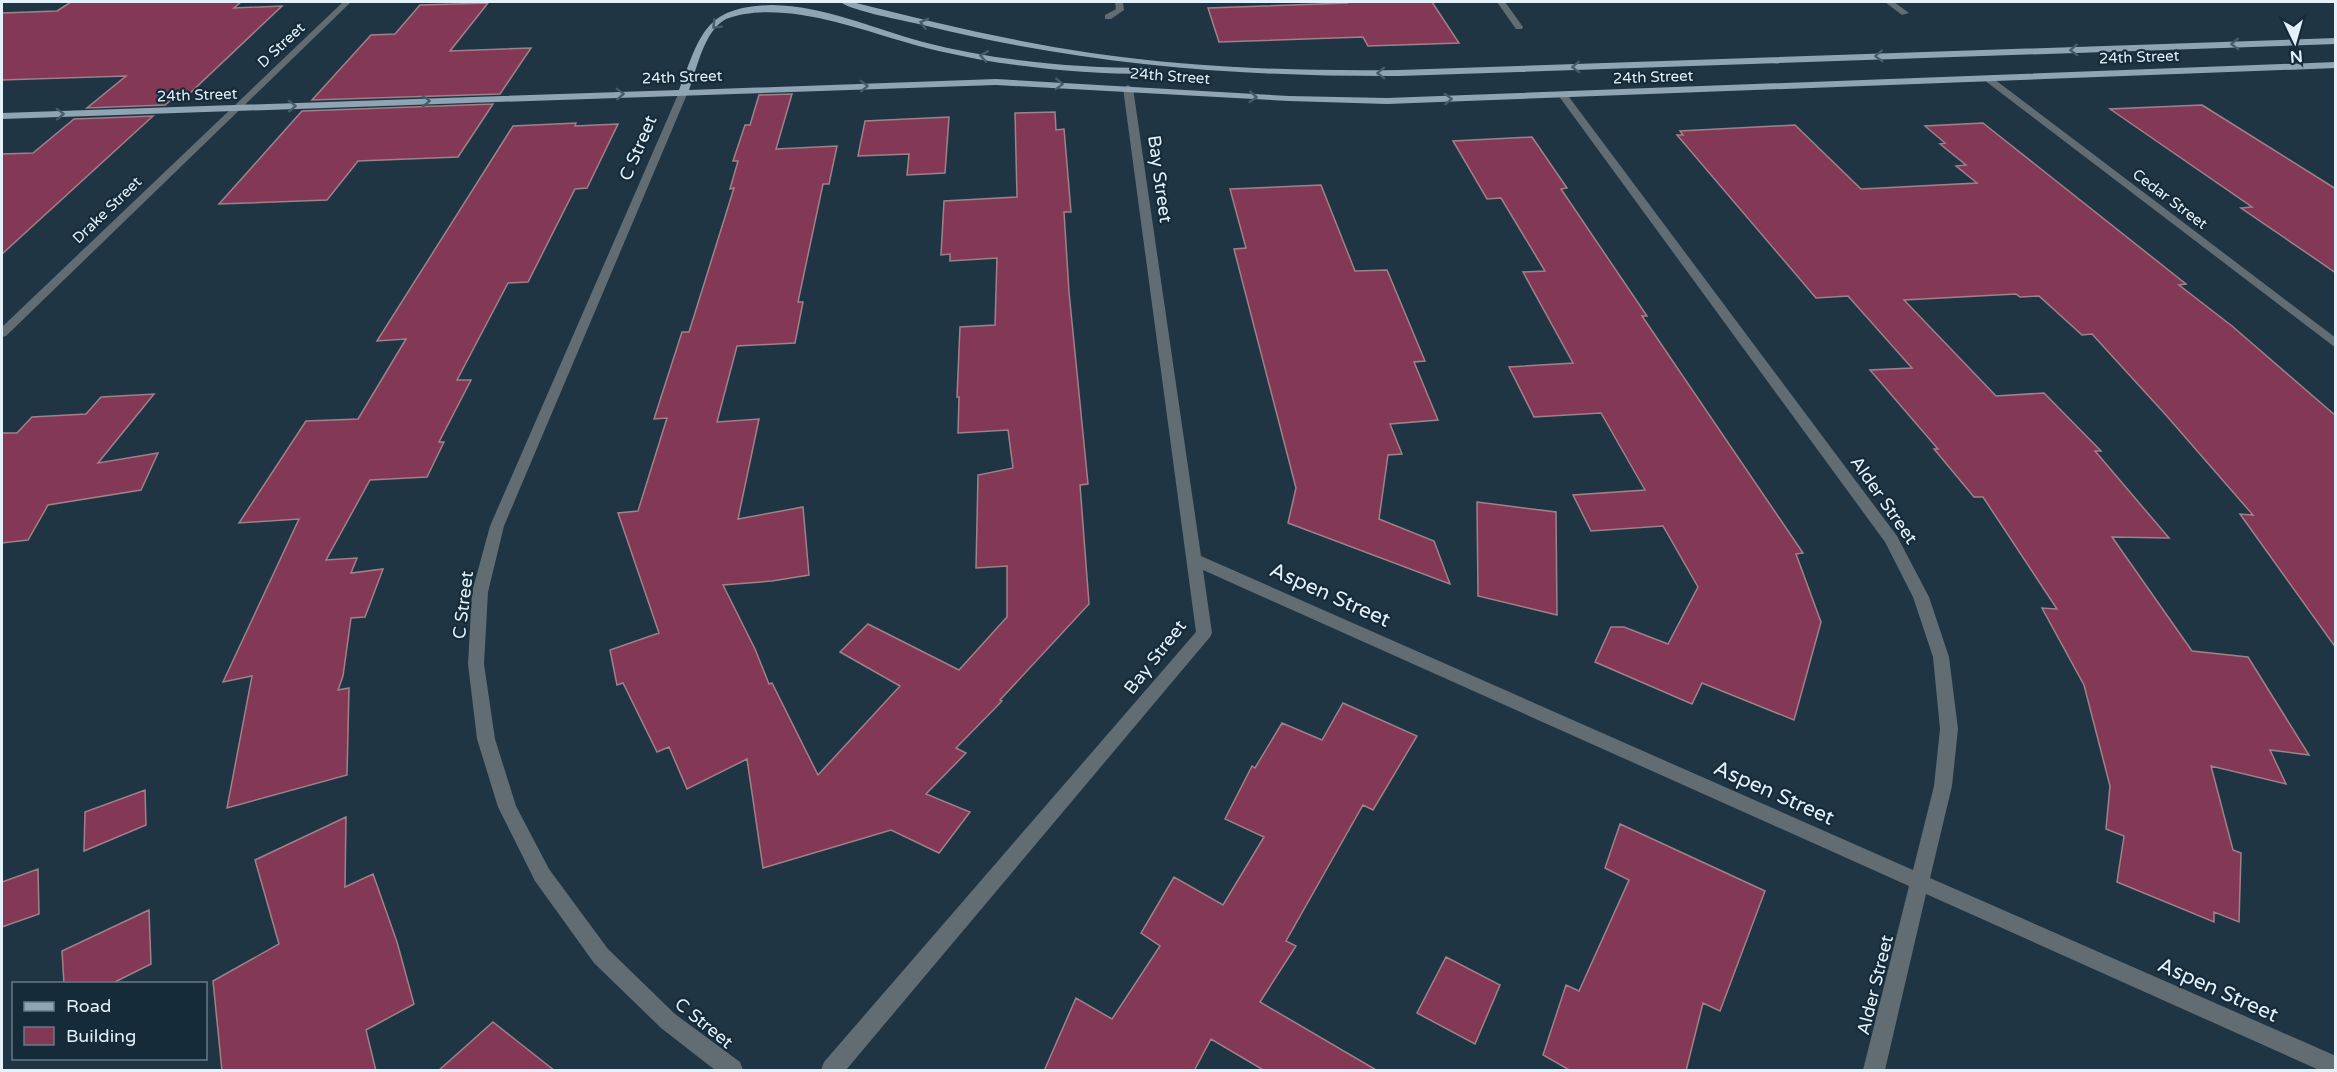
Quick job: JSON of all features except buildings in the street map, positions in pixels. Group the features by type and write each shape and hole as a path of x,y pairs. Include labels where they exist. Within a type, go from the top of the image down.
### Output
{"main road":[{"name":"24th Street","path":"844,2 938,27 1050,50 1122,60 1291,73 1399,73 2336,41"},
{"path":"683,92 714,23 734,14 762,8 798,9 922,44 985,57 1057,67 1126,71 1230,69"},
{"name":"24th Street","path":"2,116 996,82 1340,101 1563,95 2336,65"}],"street":[{"name":"D Street","path":"234,108 347,2"},
{"path":"1108,18 1120,10 1119,2"},
{"path":"1501,2 1519,27"},
{"path":"1889,2 1905,13"},
{"name":"Cedar Street","path":"1987,78 2336,344"},
{"name":"Bay Street","path":"832,1071 1204,633 1128,88"},
{"name":"C Street","path":"683,92 497,526 480,592 476,664 486,739 507,807 542,875 601,956 668,1021 732,1071"},
{"name":"Alder Street","path":"1563,95 1892,540 1921,597 1941,657 1949,729 1943,786 1874,1071"},
{"name":"Drake Street","path":"2,333 234,108"},
{"name":"Aspen Street","path":"1194,559 2336,1067"}]}
